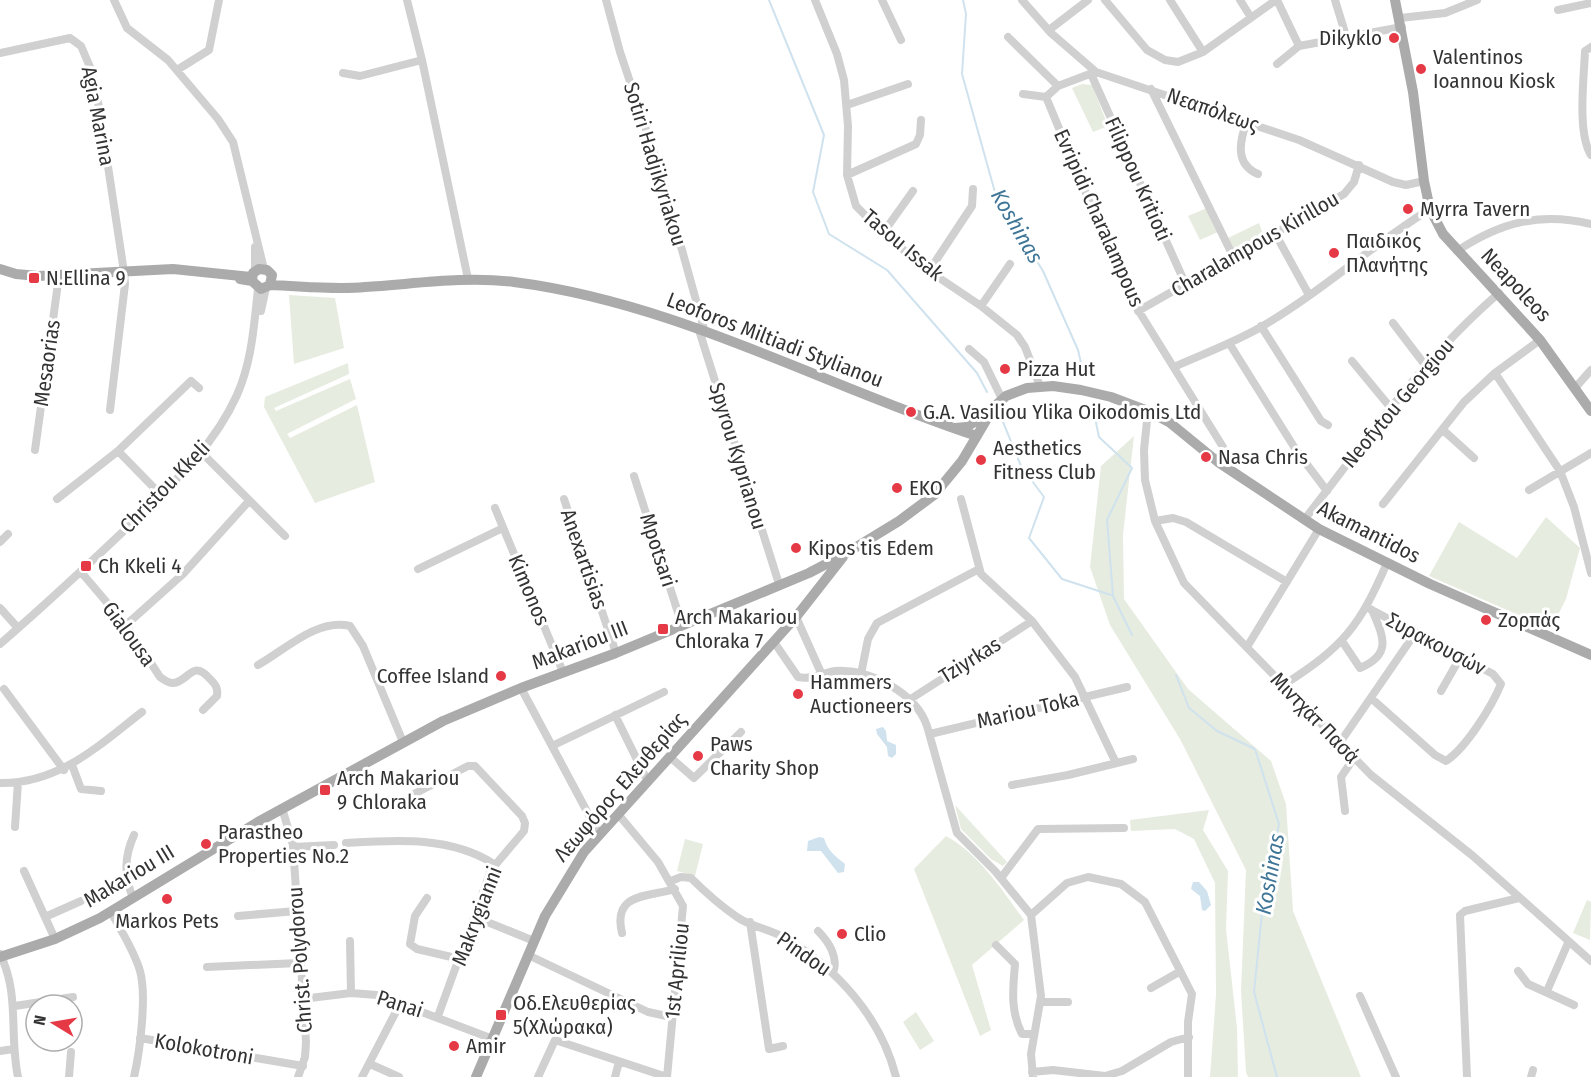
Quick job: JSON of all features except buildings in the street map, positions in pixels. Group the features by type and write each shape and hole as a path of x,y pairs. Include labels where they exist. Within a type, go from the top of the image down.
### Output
{"main road":[{"name":"Neapoleos","path":"1395,0 1401,22 1430,209 1443,234 1500,293 1540,340 1591,411"},
{"path":"0,269 16,274 59,276 124,272"},
{"name":"Leoforos Miltiadi Stylianou","path":"124,272 173,269 310,287 346,288 468,279 515,282 577,294 701,328 977,436"},
{"name":"Makariou III","path":"1,956 55,939 111,912 282,808 443,721 521,688 616,653 809,573 845,554 924,504 945,485 965,457 989,414 1002,399 1020,390 1060,387 1110,397 1148,411"},
{"name":"Akamantidos","path":"1148,411 1169,422 1218,462 1319,529 1387,563 1591,655"},
{"path":"952,428 966,427 989,414"},
{"path":"952,428 966,442 965,457"},
{"name":"Λεωφόρος Ελευθερίας","path":"476,1077 534,941 560,889 600,834 796,617 845,554"},
{"path":"809,573 813,578 815,593"}],"street":[{"name":"Christou Kkeli","path":"0,644 81,572 202,453 230,409 252,349 262,279 255,233 233,142 218,119 168,60 127,28 114,0"},
{"path":"177,70 209,50 219,0"},
{"path":"407,0 422,60 468,279"},
{"name":"Sotiri Hadjikyriakou","path":"606,0 620,52 660,171 701,328"},
{"name":"Tasou Issak","path":"815,0 837,54 848,105 847,175 856,206 930,271 981,306 1022,341 1040,387"},
{"path":"882,0 901,40"},
{"name":"Νεαπόλεως","path":"1022,0 1048,30 1094,73 1247,121 1359,165 1393,182 1406,185 1424,181"},
{"path":"1048,30 1088,0"},
{"path":"1105,0 1141,45 1154,55 1178,62 1203,52 1250,16 1276,0 1299,46"},
{"path":"1170,0 1203,52"},
{"path":"1240,0 1250,16"},
{"path":"1335,0 1346,36"},
{"path":"1277,64 1299,46 1445,13 1477,0"},
{"path":"1558,10 1591,3"},
{"path":"1008,37 1058,86"},
{"name":"Agia Marina","path":"0,53 64,38 78,42 85,52 99,107 125,284 110,410"},
{"path":"1591,47 1585,51 1588,59 1585,138 1591,154"},
{"path":"343,73 360,76 422,60"},
{"path":"1023,94 1046,96 1058,86 1094,73"},
{"name":"Filippou Kritioti","path":"1094,73 1185,283"},
{"path":"848,105 908,84"},
{"path":"1151,89 1234,258"},
{"name":"Evripidi Charalampous","path":"1046,96 1127,292 1223,447 1218,462"},
{"path":"847,175 916,144 920,135 921,120"},
{"path":"1247,121 1239,143 1243,160 1251,171 1258,174"},
{"name":"Charalampous Kirillou","path":"1138,311 1185,283 1276,235 1344,194 1354,183 1359,165"},
{"path":"930,271 972,206 973,189"},
{"path":"883,232 913,191"},
{"path":"1174,367 1261,326 1309,295 1392,233 1430,209"},
{"path":"1457,251 1483,234 1518,222 1565,218 1591,224"},
{"path":"1276,235 1309,295"},
{"path":"981,306 1010,264"},
{"name":"Mesaorias","path":"35,450 59,276"},
{"name":"Neofytou Georgiou","path":"1304,520 1425,365 1473,315 1500,293"},
{"path":"1393,324 1425,365"},
{"path":"1261,326 1321,421 1328,425"},
{"name":"Spyrou Kyprianou","path":"701,328 779,584"},
{"path":"1383,504 1464,402 1495,373 1540,340"},
{"path":"1229,343 1296,450 1327,491"},
{"path":"969,349 984,362 1002,399"},
{"path":"1352,361 1390,407"},
{"path":"1575,388 1591,370"},
{"path":"1495,373 1560,471 1574,507 1591,573"},
{"path":"57,499 118,451 191,381 198,388"},
{"name":"Μιντχάτ Πασά","path":"1148,411 1143,450 1145,480 1155,521 1184,583 1285,684 1354,759 1421,817 1473,856 1568,943 1591,961"},
{"path":"1443,430 1474,458"},
{"path":"118,451 161,495"},
{"path":"202,453 285,536"},
{"path":"1529,490 1591,453"},
{"name":"Mpotsari","path":"634,476 682,625"},
{"name":"Anexartisias","path":"564,499 616,653"},
{"path":"961,499 979,569 984,579 1032,621 1075,677 1116,763"},
{"path":"126,625 183,574 249,501"},
{"name":"Kimonos","path":"495,508 563,672"},
{"path":"1155,521 1173,518 1186,522 1287,582"},
{"path":"418,569 503,528"},
{"path":"1247,647 1319,529"},
{"path":"0,542 8,534"},
{"name":"Συρακουσών","path":"1285,684 1320,662 1370,609 1387,563"},
{"path":"861,674 868,639 877,623 979,569"},
{"name":"Gialousa","path":"81,572 126,625 165,680 177,682 194,671 206,674 216,685 217,691 214,699 203,710"},
{"path":"0,608 18,628"},
{"path":"1342,641 1360,668 1383,648 1384,643 1370,609"},
{"name":"Συρακουσών","path":"1370,609 1493,674 1501,684 1496,696 1456,754 1446,761 1435,756 1371,698"},
{"path":"796,617 822,675"},
{"name":"Tziyrkas","path":"909,700 1032,621"},
{"path":"258,665 300,638 336,624 350,626 363,646 403,742"},
{"path":"1339,744 1416,632"},
{"path":"774,642 798,677 806,679 835,671 861,674 883,682 909,700 924,715 957,833 1031,915 1040,1002 1034,1034 1033,1074 1053,1070 1105,1076 1122,1071 1176,1040 1189,1037"},
{"path":"1441,691 1461,656"},
{"name":"Mariou Toka","path":"930,734 1126,687"},
{"path":"521,688 600,834"},
{"path":"4,689 68,768 81,789 101,791"},
{"path":"552,746 664,692"},
{"path":"0,783 18,782 68,768 142,712"},
{"path":"615,715 648,782"},
{"path":"670,757 694,778 741,732"},
{"path":"1012,785 1133,759"},
{"path":"1345,811 1341,777 1354,759"},
{"name":"Makrygianni","path":"414,795 468,766 478,768 522,816 525,823 524,831 494,864 438,1016"},
{"path":"15,827 18,782"},
{"name":"Christ. Polydorou","path":"282,808 293,847 298,963 306,1050 298,1077"},
{"name":"1st Apriliou","path":"618,814 649,850 673,885 683,912 671,1017 668,1077"},
{"path":"1000,878 1038,829 1124,828"},
{"path":"133,898 128,886 125,860 134,835"},
{"path":"346,843 418,841 466,851 494,864"},
{"path":"293,847 333,845"},
{"path":"24,871 55,939"},
{"name":"Pindou","path":"622,933 621,918 627,901 673,885 681,877 691,878 739,919 750,922 798,946 833,974 868,1015 889,1053 897,1077"},
{"path":"1031,915 1067,883 1088,877 1121,884 1145,902 1192,994 1188,1077"},
{"path":"427,898 415,916 410,944 417,949 460,959"},
{"path":"1467,1077 1460,915 1465,911 1520,898"},
{"path":"45,917 81,901"},
{"path":"238,916 296,911"},
{"path":"111,912 140,971 140,1038 134,1077"},
{"path":"475,917 534,941"},
{"path":"750,922 769,1049 783,1046"},
{"path":"818,932 833,952 836,967 833,974"},
{"path":"350,941 351,993"},
{"path":"1547,991 1568,943"},
{"path":"996,945 1014,964 1012,1005 1017,1025 1022,1034 1034,1034"},
{"path":"528,955 648,1011 671,1017"},
{"path":"1,956 9,975 15,1006 13,1049 18,1077"},
{"path":"207,967 298,963"},
{"path":"1518,971 1528,984 1574,1005"},
{"path":"1151,988 1179,972"},
{"name":"Panai","path":"302,999 351,993 377,994 493,1039"},
{"path":"1360,996 1396,1077"},
{"path":"362,1077 401,1002"},
{"path":"1040,1002 1068,1002"},
{"path":"15,1006 24,1005"},
{"name":"Kolokotroni","path":"140,1038 303,1066"},
{"path":"538,1077 555,1040 668,1077"},
{"path":"0,1051 13,1049"},
{"path":"69,1077 71,1053"},
{"path":"615,1077 619,1062"},
{"path":"370,1064 399,1077"}],"shaded area":[{"path":"1082,84 1092,85 1108,126 1093,132 1072,88"},
{"path":"1207,208 1218,232 1200,240 1188,216"},
{"path":"1259,223 1264,237 1235,253 1228,238"},
{"path":"289,295 335,298 344,348 294,364"},
{"path":"348,363 349,374 274,408 276,411 350,379 356,399 287,434 290,438 357,405 375,482 315,503 264,407 265,397"},
{"path":"1134,436 1123,535 1124,599 1188,689 1271,761 1286,804 1293,911 1361,1077 1248,1077 1246,1072 1241,991 1246,870 1180,739 1110,625 1090,567 1101,466"},
{"path":"1546,517 1580,548 1566,599 1551,629 1429,576 1459,522 1517,558"},
{"path":"955,805 1007,862 1003,866 991,859 961,829"},
{"path":"1209,810 1203,830 1228,871 1226,929 1237,1028 1238,1077 1210,1077 1216,995 1215,883 1194,839 1175,829 1131,831 1130,820"},
{"path":"946,836 969,852 1024,920 972,965 991,1030 980,1036 914,869"},
{"path":"685,839 703,844 695,876 677,871"},
{"path":"1587,900 1591,902 1590,940 1573,933"},
{"path":"916,1012 934,1041 920,1050 903,1022"}],"water":[{"path":"883,727 887,741 896,745 896,754 892,758 888,756 887,747 877,734 876,729"},
{"path":"819,837 824,838 830,850 845,864 844,872 838,873 821,851 807,851 808,841"},
{"path":"1193,882 1199,882 1207,891 1211,905 1205,911 1202,910 1200,896 1191,889"}],"waterway":[{"path":"769,0 824,135 813,192 829,234 887,270 977,373 987,392"},
{"name":"Koshinas","path":"963,0 966,14 962,74 996,196 1043,271 1078,350 1084,376"},
{"name":"Koshinas","path":"1094,413 1099,437 1132,468 1107,520 1113,596 1132,635"},
{"path":"1003,422 1021,466 1044,497 1029,538 1062,579 1111,595"},
{"name":"Koshinas","path":"1176,675 1189,708 1217,731 1255,749 1279,824 1263,903 1254,992 1277,1077"}],"place":[{"name":"Dikyklo","path":"1394,38"},
{"name":"Valentinos Ioannou Kiosk","path":"1421,69"},
{"name":"Myrra Tavern","path":"1408,209"},
{"name":"Παιδικός Πλανήτης","path":"1334,253"},
{"name":"N.Ellina 9","path":"34,278"},
{"name":"Pizza Hut","path":"1005,369"},
{"name":"G.A. Vasiliou Ylika Oikodomis Ltd","path":"911,412"},
{"name":"Nasa Chris","path":"1206,457"},
{"name":"Aesthetics Fitness Club","path":"981,460"},
{"name":"EKO","path":"897,488"},
{"name":"Kipos tis Edem","path":"796,548"},
{"name":"Ch Kkeli 4","path":"86,566"},
{"name":"Ζορπάς","path":"1486,620"},
{"name":"Arch Makariou Chloraka 7","path":"663,629"},
{"name":"Coffee Island","path":"501,676"},
{"name":"Hammers Auctioneers","path":"798,694"},
{"name":"Paws Charity Shop","path":"698,756"},
{"name":"Arch Makariou 9 Chloraka","path":"325,790"},
{"name":"Parastheo Properties No.2","path":"206,844"},
{"name":"Markos Pets","path":"167,899"},
{"name":"Clio","path":"842,934"},
{"name":"Οδ.Ελευθερίας 5(Χλώρακα)","path":"501,1015"},
{"name":"Amir","path":"454,1046"}]}
